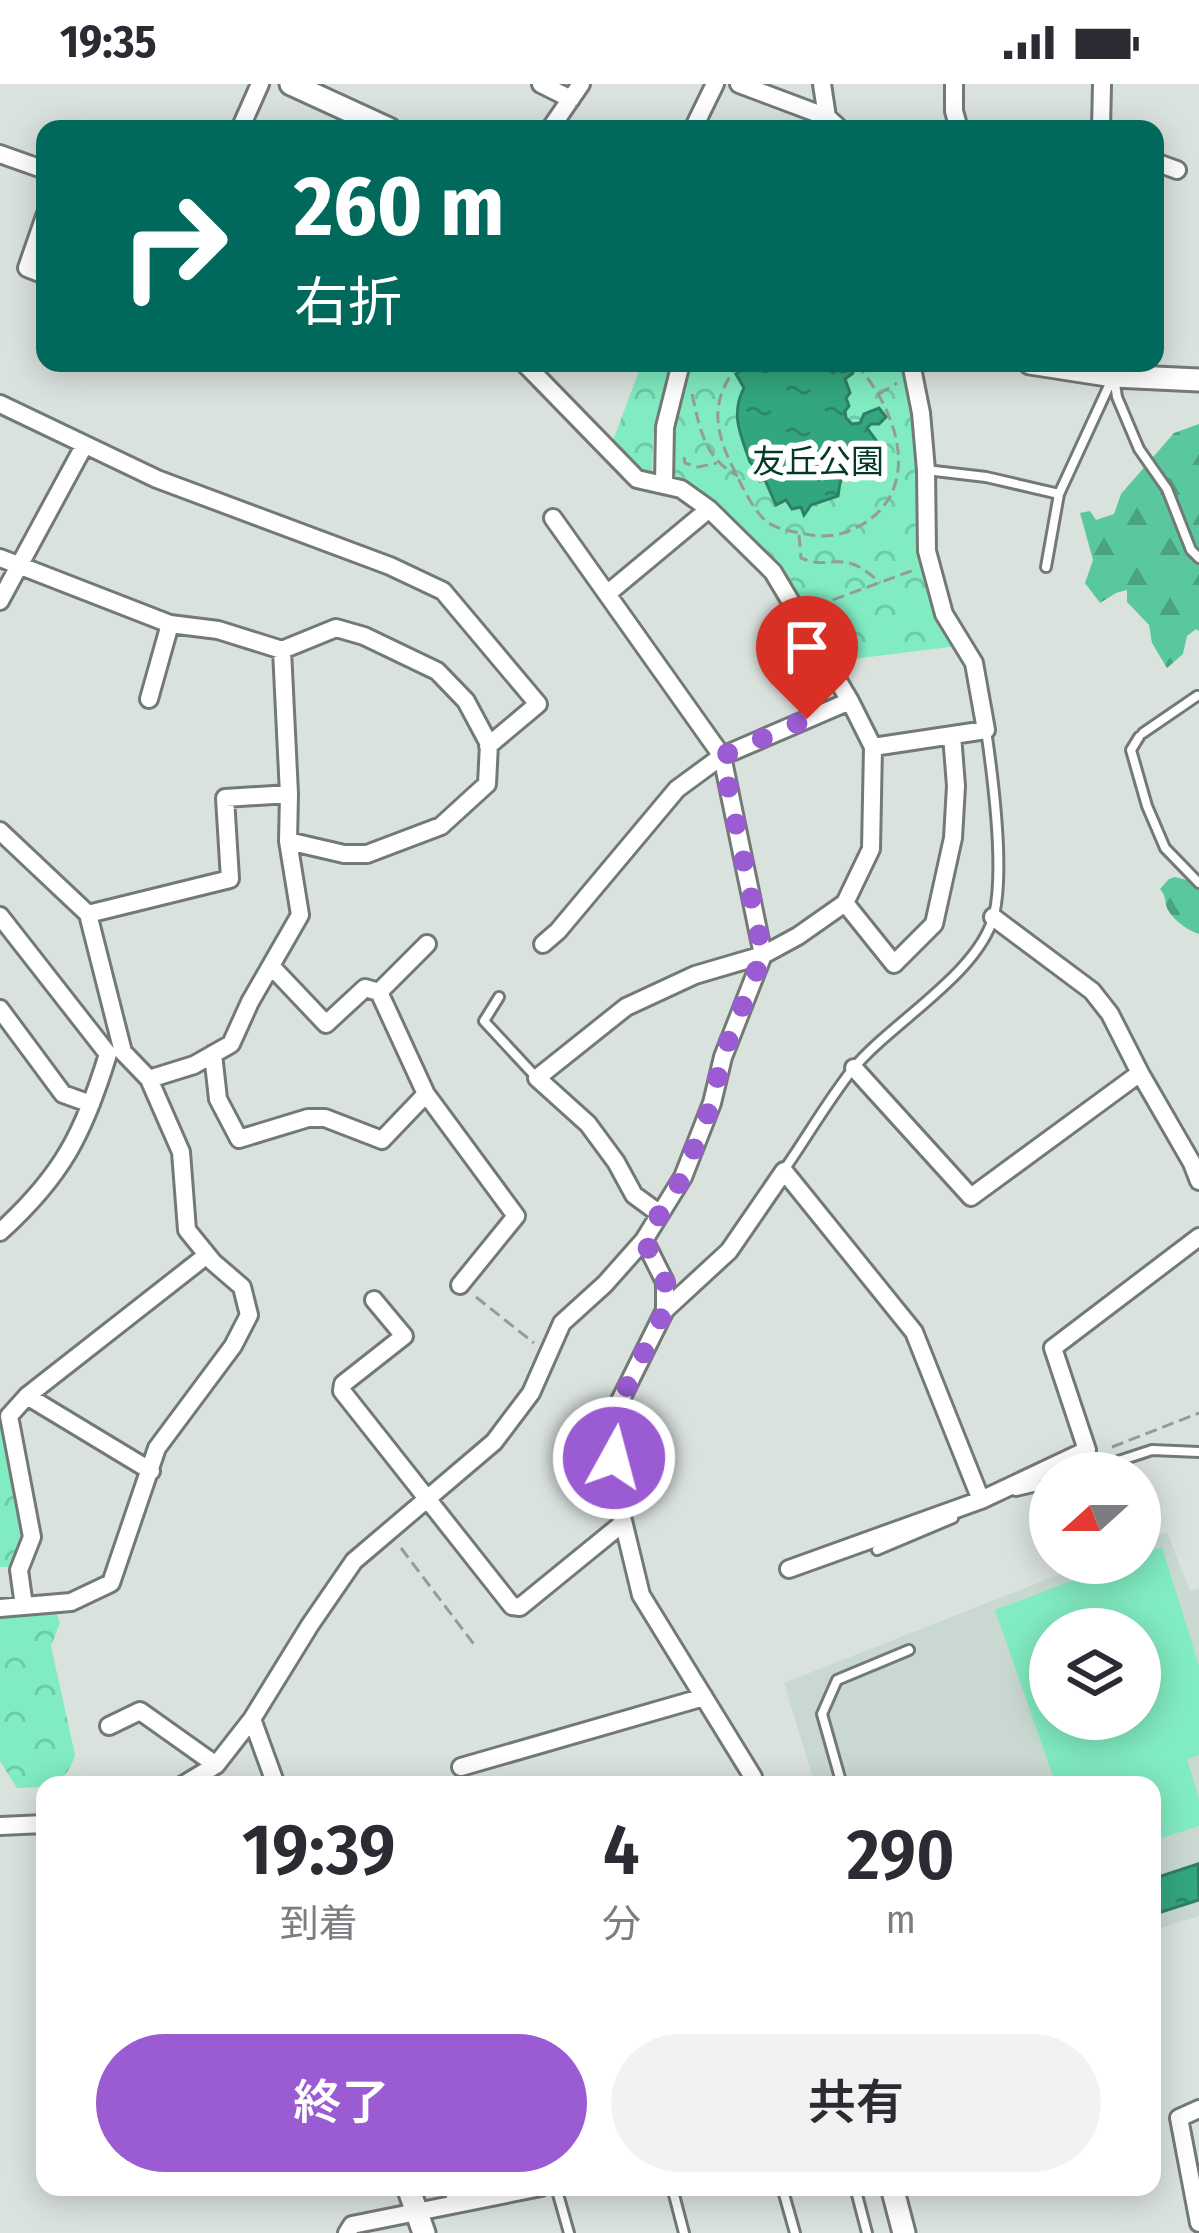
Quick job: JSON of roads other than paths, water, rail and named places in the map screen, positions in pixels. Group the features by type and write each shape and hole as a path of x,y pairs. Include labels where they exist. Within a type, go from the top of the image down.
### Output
{"street":[{"path":"244,120 260,84"},
{"path":"541,84 576,92 556,120"},
{"path":"697,120 715,84"},
{"path":"740,84 826,120"},
{"path":"822,84 832,120"},
{"path":"954,84 956,120"},
{"path":"1101,120 1102,84"},
{"path":"301,86 370,120"},
{"path":"0,154 36,167"},
{"path":"1164,165 1177,170"},
{"path":"36,242 27,268 36,272"},
{"path":"533,372 637,479 680,489 709,509 773,572 873,746 871,849 845,903 763,955 695,975 626,1006 537,1078 588,1124 634,1195 660,1214"},
{"path":"664,483 665,427 679,372"},
{"path":"873,746 986,730 974,663 944,614 927,551 926,470 912,372"},
{"path":"1088,372 1199,380"},
{"path":"0,404 157,479 390,566 443,591 538,704 488,746"},
{"path":"0,601 84,446"},
{"path":"607,594 709,509"},
{"path":"198,1776 216,1765 252,1719 354,1561 494,1442 531,1394 562,1323 644,1240 683,1177 712,1103 722,1057 763,955 722,756 553,518"},
{"path":"0,558 170,624 218,630 282,650 336,628 437,670 466,701 488,746 487,784 441,826 367,854 288,842"},
{"path":"149,700 170,624"},
{"path":"149,1079 194,1065 230,1044 300,915 288,842 282,650"},
{"path":"543,944 676,789 722,756 850,701"},
{"path":"845,903 894,964 934,924 953,838 952,735"},
{"path":"88,914 230,879 225,798 289,794"},
{"path":"0,831 88,914 116,1053 68,1157 33,1202 0,1232"},
{"path":"0,916 116,1053 149,1079 181,1153 187,1230 242,1287 249,1316 233,1346 157,1448 111,1583 71,1602 0,1607"},
{"path":"993,916 1092,991 1110,1014 1199,1181"},
{"path":"379,992 427,944"},
{"path":"271,966 326,1024 365,988 379,992 426,1094 516,1216 460,1285"},
{"path":"0,1009 63,1094 91,1104"},
{"path":"213,1054 218,1099 238,1139 308,1118 326,1118 382,1140 426,1094"},
{"path":"854,1068 971,1197 1140,1073"},
{"path":"752,1776 641,1595 617,1496 610,1421 665,1310 729,1251 784,1172 914,1332 981,1500"},
{"path":"789,1570 981,1500 1087,1450 1053,1348 1199,1237"},
{"path":"644,1240 665,1282 665,1310"},
{"path":"24,1606 19,1570 32,1537 9,1416 27,1396 207,1255"},
{"path":"374,1300 404,1336 343,1384 342,1390 515,1608 623,1523"},
{"path":"27,1396 151,1471"},
{"path":"460,1767 704,1697"},
{"path":"109,1726 140,1711 216,1765"},
{"path":"252,1719 273,1776"},
{"path":"0,1826 36,1824"},
{"path":"1197,2229 1179,2118 1199,2109"},
{"path":"347,2233 352,2225 421,2223 451,2196"},
{"path":"894,2196 904,2233"}],"lane":[{"path":"1046,567 1059,494 1114,376"},
{"path":"1114,376 1139,449 1167,489 1191,550 1199,558"},
{"path":"926,470 986,477 1059,494"},
{"path":"1197,697 1141,735 1132,750 1147,806 1166,848 1199,883"},
{"path":"784,1172 854,1068 975,953 993,916 998,875 986,730"},
{"path":"499,997 484,1022 537,1078"},
{"path":"1146,1452 1199,1452"},
{"path":"877,1550 1029,1487"},
{"path":"839,1776 822,1714 837,1680 909,1650"},
{"path":"559,2196 569,2233"},
{"path":"675,2196 685,2233"},
{"path":"785,2196 795,2233"},
{"path":"857,2196 867,2233"}],"water":[{"path":"853,372 845,379 850,393 846,418 852,424 860,423 864,414 879,408 886,417 867,428 878,443 849,462 838,496 811,505 804,515 801,507 792,509 786,500 776,505 765,480 760,481 753,470 740,434 737,416 744,388 736,374"},
{"path":"1198,1864 1199,1900 1161,1912 1161,1876"}],"park label":[{"name":"友丘公園","path":"818,462"}]}
